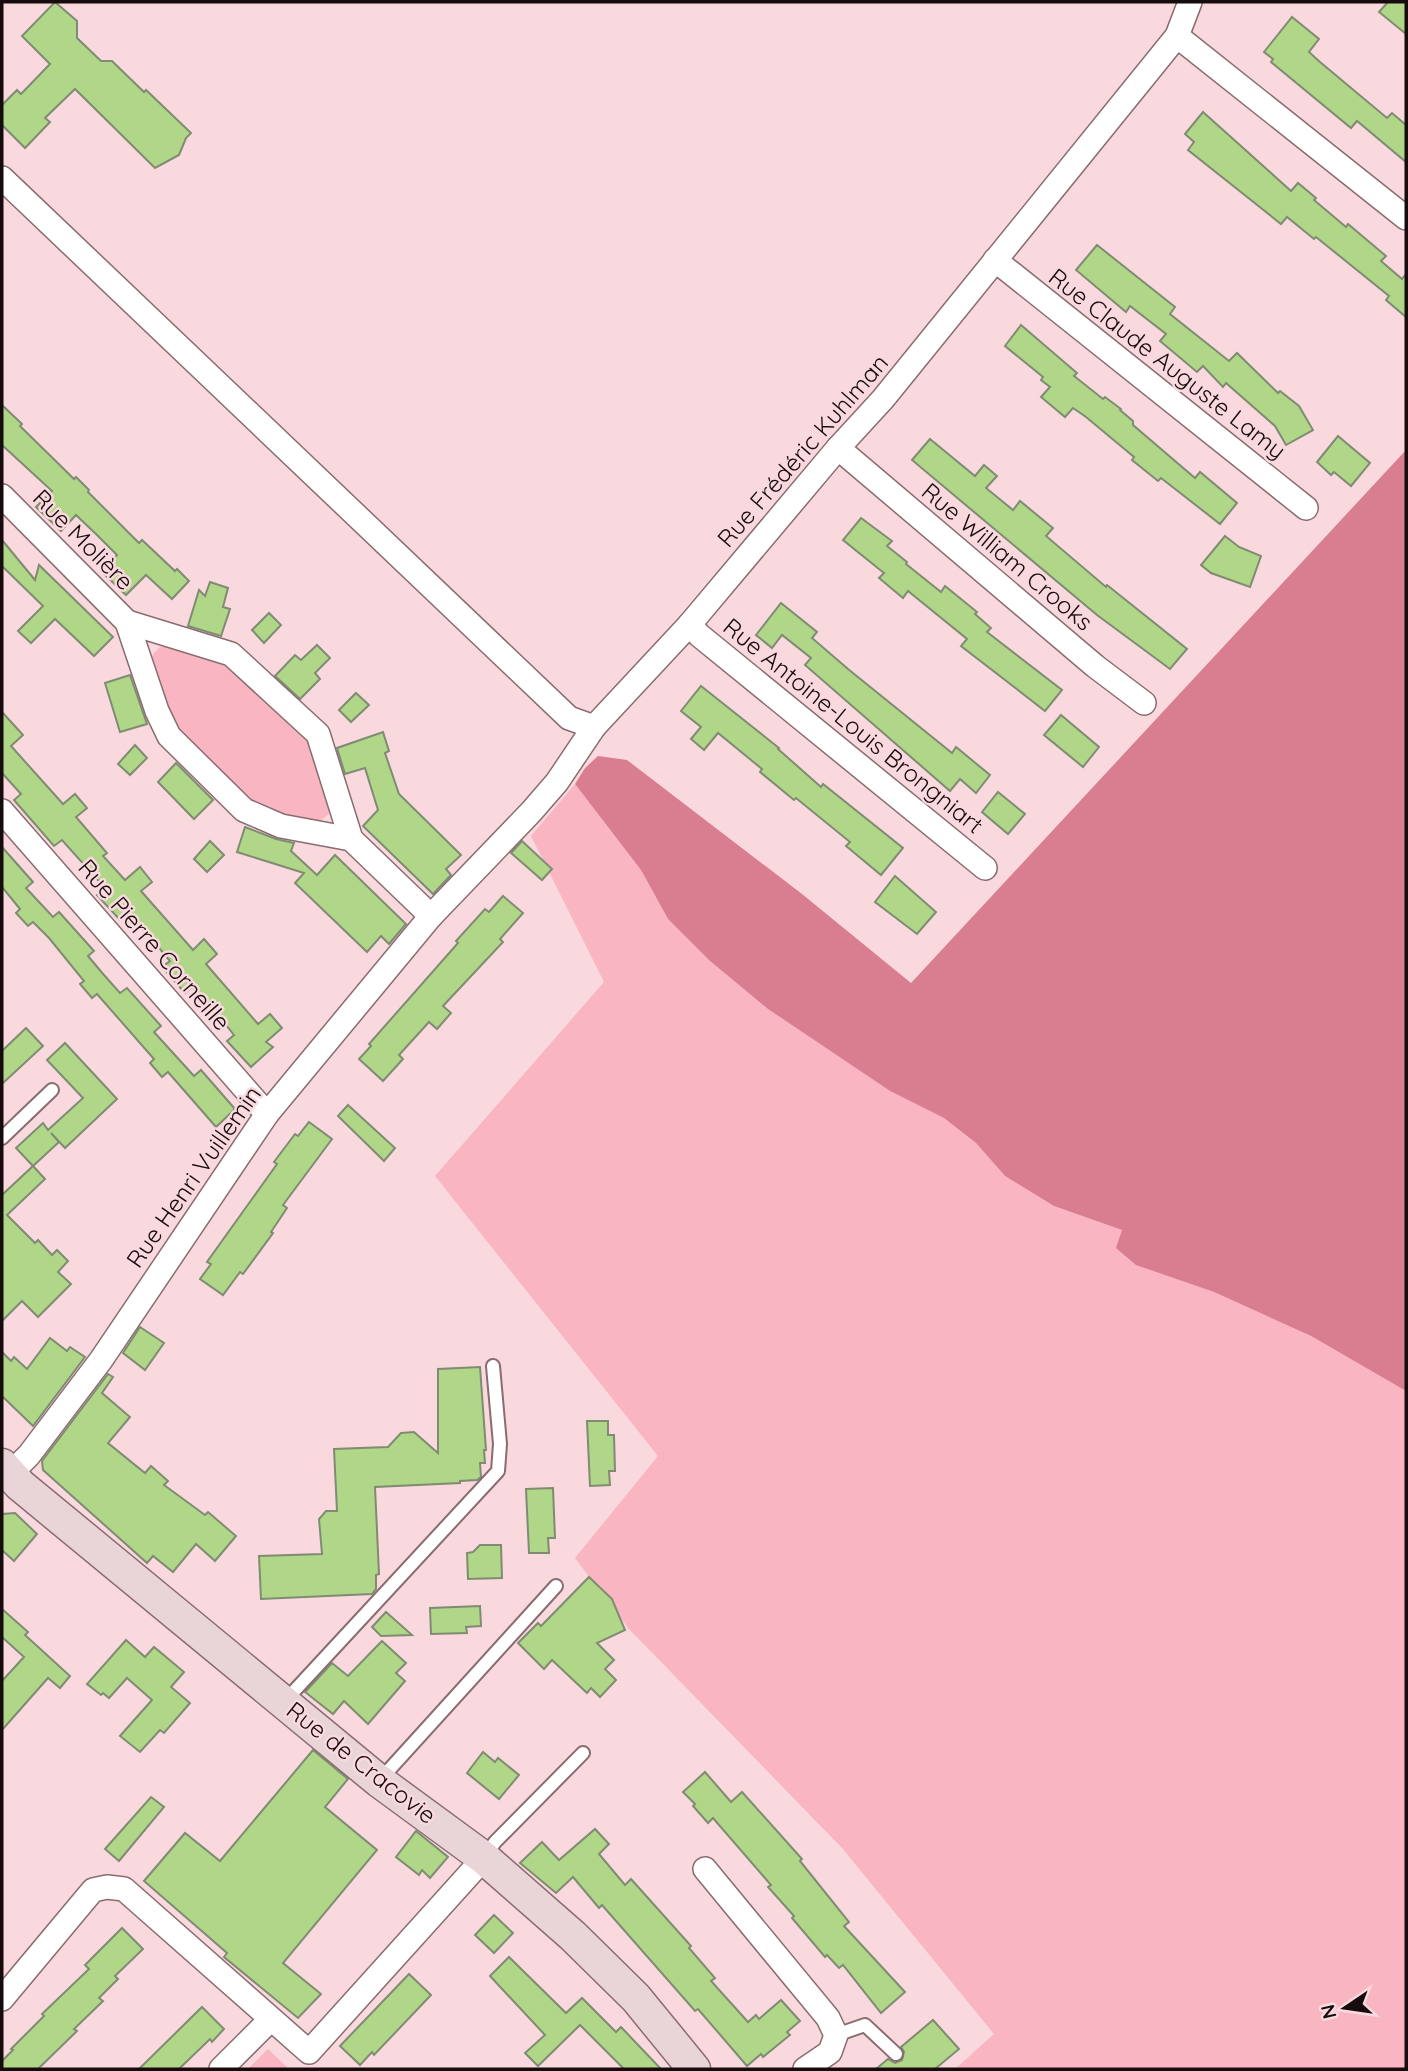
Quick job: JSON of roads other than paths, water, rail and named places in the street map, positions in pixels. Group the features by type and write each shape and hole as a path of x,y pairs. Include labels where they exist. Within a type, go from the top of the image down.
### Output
{"street":[{"name":"Rue Frédéric Kuhlman","path":"431,916 531,813 557,782 594,727 690,624 838,448 883,399 1177,36 1190,2"},
{"path":"1177,36 1406,218"},
{"path":"2,178 569,718 594,727"},
{"name":"Rue Claude Auguste Lamy","path":"995,260 1306,508"},
{"name":"Rue William Crooks","path":"838,448 1095,666 1144,703"},
{"name":"Rue Molière","path":"5,506 127,622 231,654 318,734 351,839 431,916"},
{"name":"Rue Molière","path":"127,622 157,711 169,736 244,810 281,826 351,839"},
{"name":"Rue Antoine-Louis Brongniart","path":"690,624 699,635 985,867"},
{"name":"Rue Pierre Corneille","path":"2,811 267,1114"},
{"name":"Rue Henri Vuillemin","path":"4,1475 29,1455 101,1360 267,1114 431,916"},
{"name":"Rue de Cracovie","path":"4,1475 379,1781 484,1858 573,1936 636,1997 694,2069"},
{"path":"2,1999 93,1890 107,1887 124,1889 271,2019 308,2061 484,1858"},
{"path":"705,1870 828,2018 836,2035 830,2052 804,2069"},
{"path":"221,2069 271,2019"}],"lane":[{"path":"2,1138 52,1090"},
{"path":"283,1702 498,1471 500,1444 494,1366"},
{"path":"379,1781 556,1586"},
{"path":"484,1858 495,1842 583,1753"},
{"path":"836,2035 865,2025 897,2054"}]}
